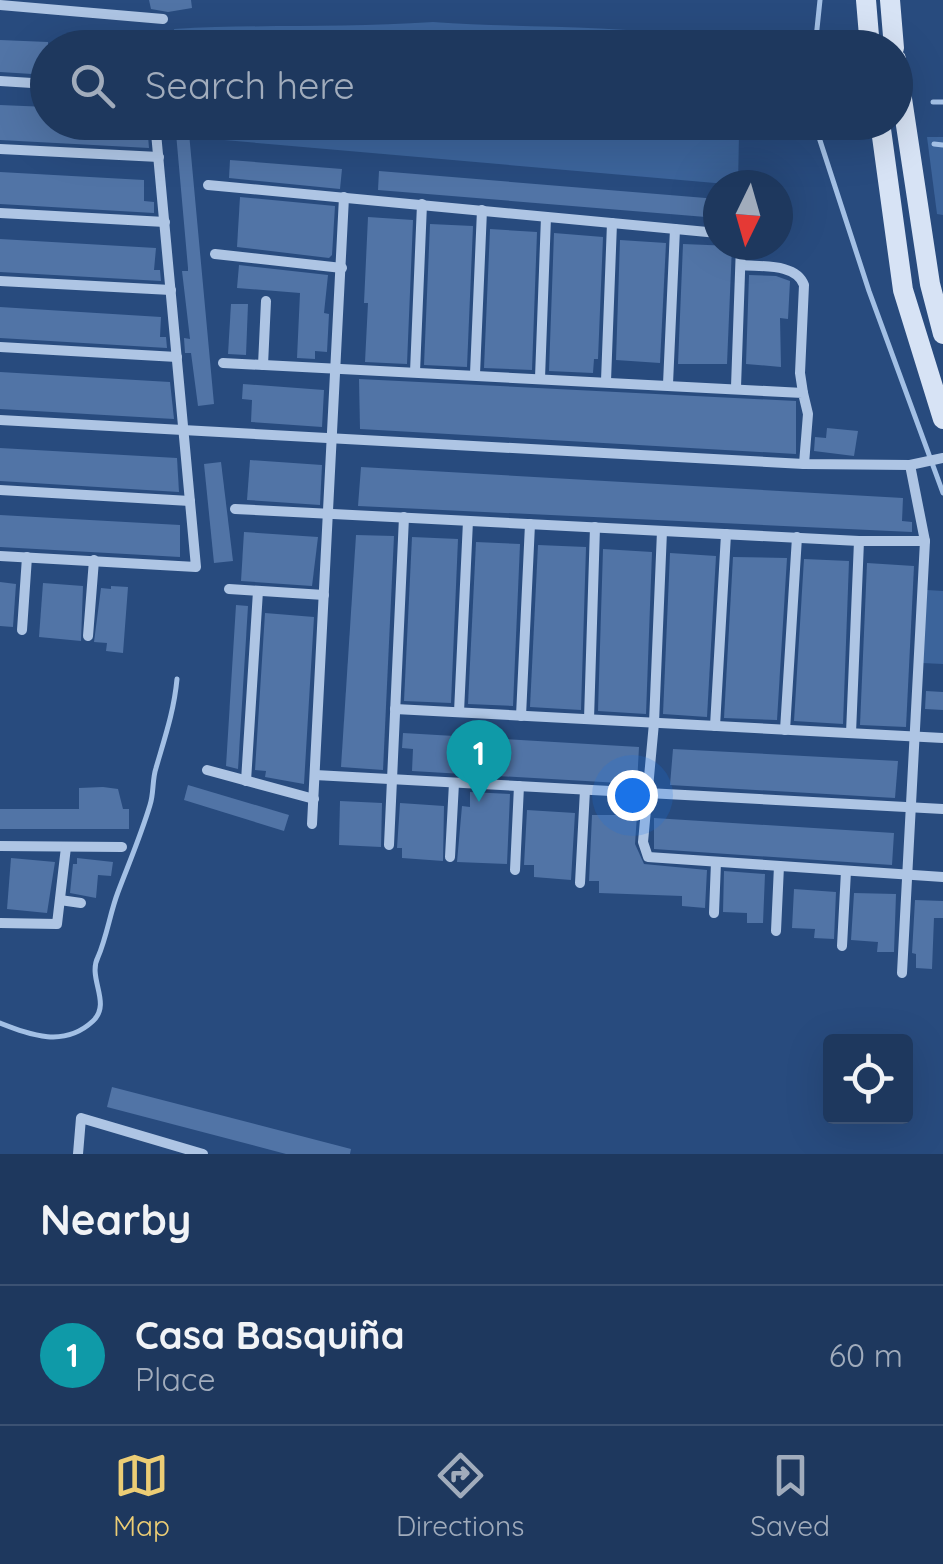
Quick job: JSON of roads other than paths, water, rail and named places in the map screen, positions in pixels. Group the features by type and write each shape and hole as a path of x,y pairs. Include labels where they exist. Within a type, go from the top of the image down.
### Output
{"main road":[{"path":"866,0 868,30"},
{"path":"890,0 892,30"},
{"path":"883,140 904,290 943,419"},
{"path":"908,140 930,284 943,334"}],"street":[{"path":"133,0 134,15"},
{"path":"0,5 163,19"},
{"path":"0,81 30,83"},
{"path":"0,556 196,567 157,140"},
{"path":"0,148 159,156"},
{"path":"208,185 703,231"},
{"path":"312,824 344,198"},
{"path":"416,372 422,204"},
{"path":"475,374 482,210"},
{"path":"0,214 165,222"},
{"path":"540,378 546,217"},
{"path":"606,381 612,223"},
{"path":"668,384 675,228"},
{"path":"215,254 342,268"},
{"path":"736,387 741,260"},
{"path":"741,265 791,270 804,285 802,392 808,414 804,464"},
{"path":"0,281 171,290"},
{"path":"263,365 266,301"},
{"path":"0,347 178,357"},
{"path":"223,363 802,392"},
{"path":"0,420 804,464 910,465 942,458"},
{"path":"902,973 925,541 910,465"},
{"path":"0,490 190,501"},
{"path":"235,509 859,541 925,541"},
{"path":"389,844 404,517"},
{"path":"459,712 468,520"},
{"path":"521,716 530,524"},
{"path":"588,719 596,527"},
{"path":"662,531 654,723 643,842 648,857 943,877"},
{"path":"716,726 726,534"},
{"path":"785,730 797,537"},
{"path":"851,733 859,541"},
{"path":"22,630 27,557"},
{"path":"88,636 94,560"},
{"path":"229,588 324,595"},
{"path":"246,780 258,590"},
{"path":"395,709 943,738"},
{"path":"207,770 314,798"},
{"path":"315,775 943,809"},
{"path":"450,857 454,782"},
{"path":"515,870 519,786"},
{"path":"580,883 585,790"},
{"path":"0,846 122,847"},
{"path":"0,923 57,924 66,847"},
{"path":"714,914 716,862"},
{"path":"776,931 779,866"},
{"path":"842,946 846,871"},
{"path":"60,900 81,903"},
{"path":"78,1154 81,1118 203,1154"},
{"path":"147,1154 148,1138"}],"waterway":[{"path":"817,30 820,0"},
{"path":"933,102 943,102"},
{"path":"820,140 869,291 943,493"},
{"path":"934,144 943,145"},
{"path":"0,1023 35,1035 59,1037 82,1029 98,1014 95,965 150,805 177,679"}],"place":[{"name":"Casa Basquiña","path":"479,802"}]}
